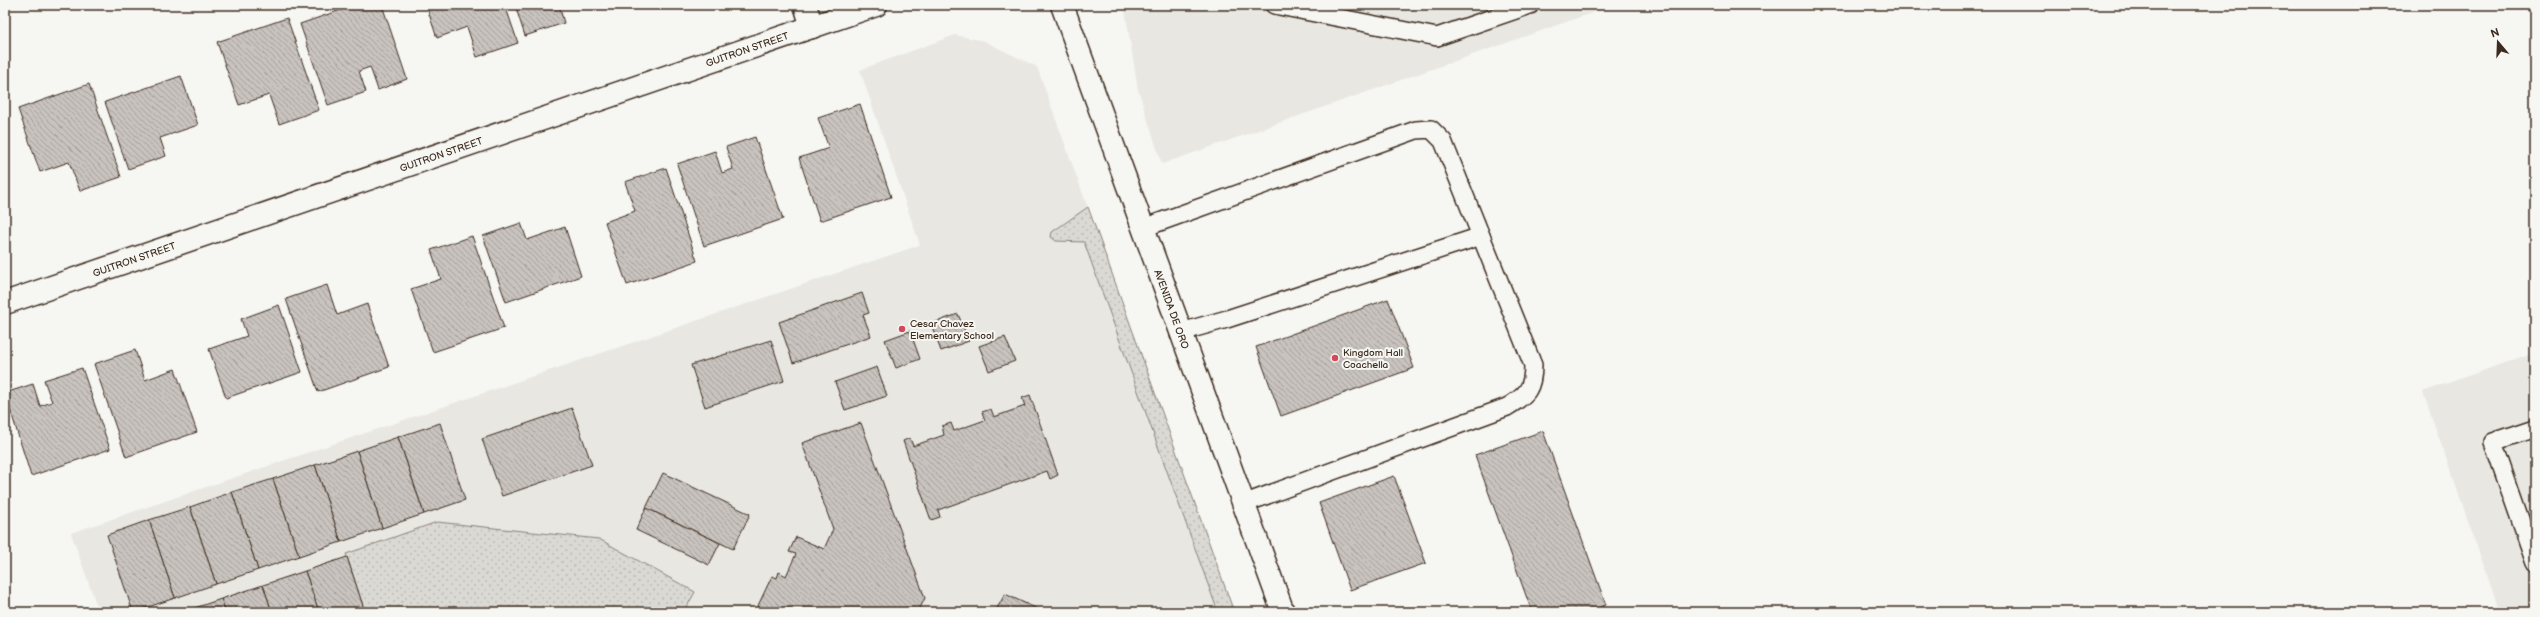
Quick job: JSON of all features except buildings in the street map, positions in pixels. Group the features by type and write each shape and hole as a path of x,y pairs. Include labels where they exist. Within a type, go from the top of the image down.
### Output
{"street":[{"path":"805,5 812,27"},
{"name":"GUITRON STREET","path":"5,303 876,5"},
{"name":"AVENIDA DE ORO","path":"1062,5 1283,612"}],"lane":[{"path":"1274,5 1437,37 1530,5"},
{"path":"1143,228 1416,130 1431,129 1444,140 1533,365 1533,382 1523,397 1507,407 1243,504"},
{"path":"1181,332 1227,319 1481,236"},
{"path":"2535,428 2493,442 2535,562"}],"shaded area":[{"path":"1124,5 1614,5 1162,164 1138,89"},
{"name":"Cesar Chavez Elementary School","path":"955,35 984,41 1037,67 1234,612 99,612 71,533 920,245 860,70"},
{"path":"1088,207 1234,612 1218,612 1084,242 1056,241 1051,237 1052,232"},
{"path":"2535,352 2535,612 2500,612 2423,392"},
{"path":"437,522 599,539 695,592 684,612 365,612 346,554"}],"place":[{"name":"Cesar Chavez Elementary School","path":"902,329"},
{"name":"Kingdom Hall Coachella","path":"1335,358"}]}
